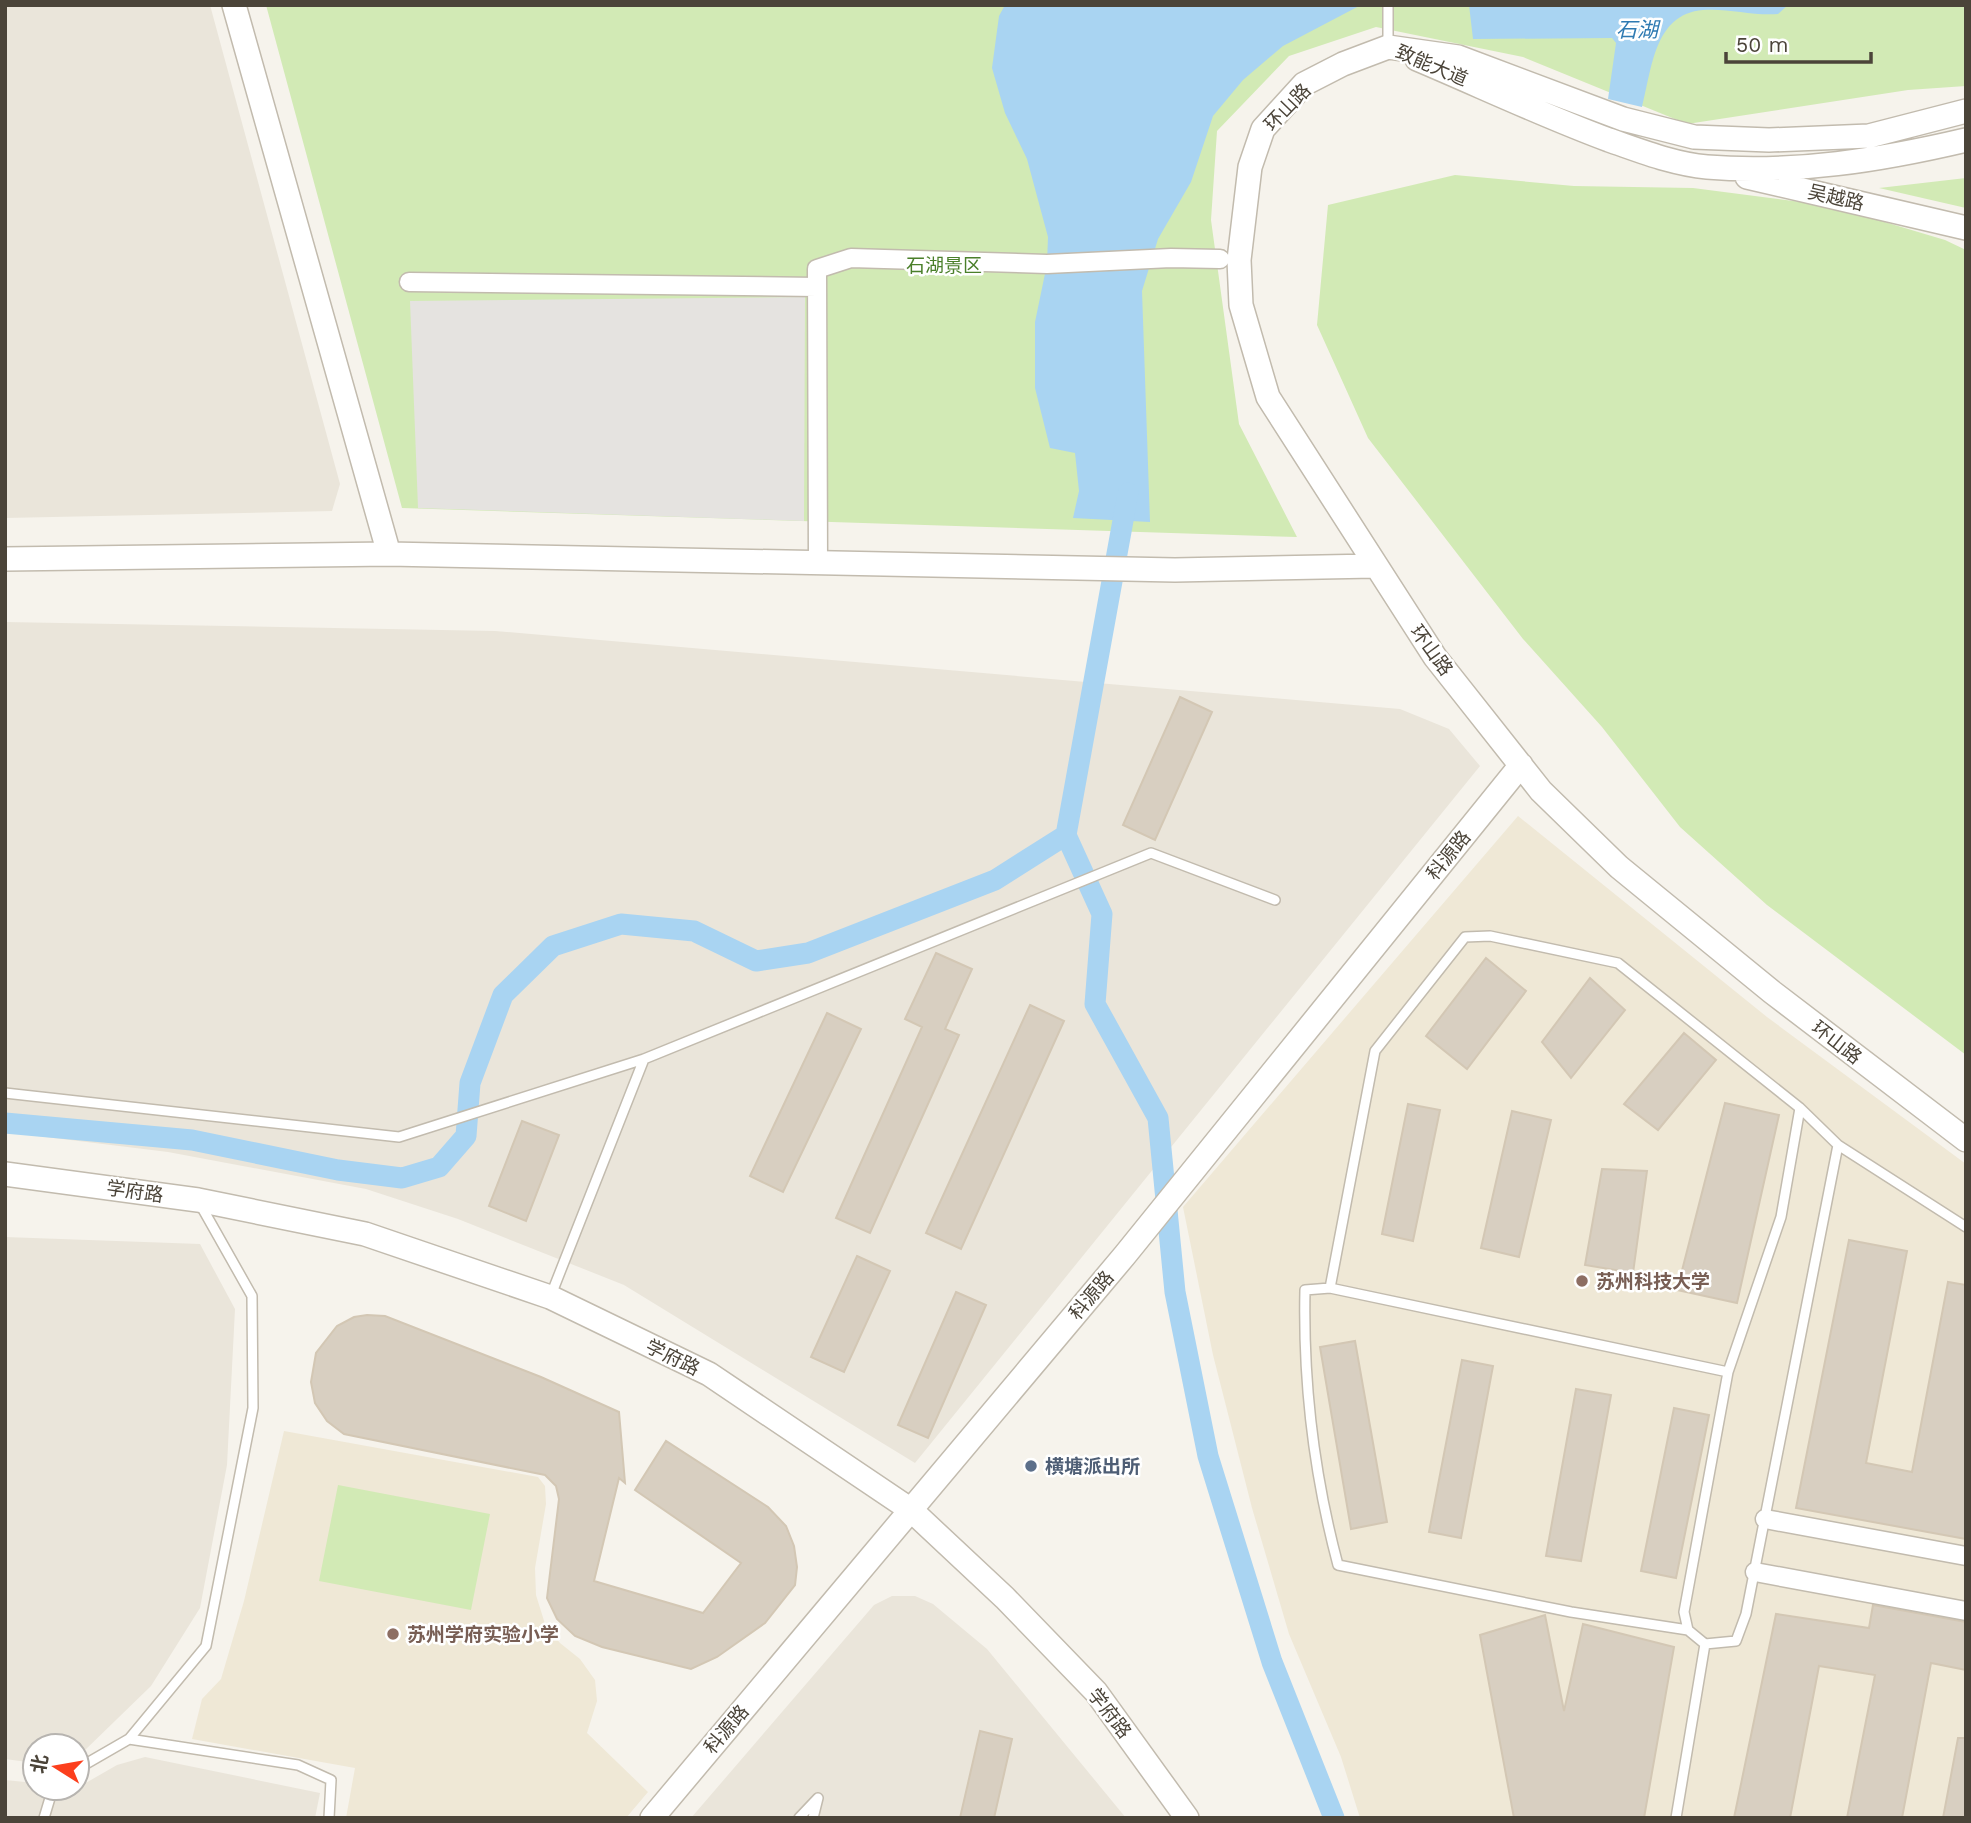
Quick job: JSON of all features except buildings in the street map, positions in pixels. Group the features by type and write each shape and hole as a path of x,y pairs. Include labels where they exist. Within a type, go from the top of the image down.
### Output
{"street":[{"path":"234,5 389,554"},
{"name":"致能大道","path":"1388,47 1458,57 1623,119 1694,137 1769,140 1869,136 1966,111"},
{"name":"致能大道","path":"1388,47 1556,120 1657,157 1705,167 1798,167 1895,157 1966,140"},
{"name":"环山路","path":"1388,47 1343,64 1304,84 1263,129 1250,167 1239,260 1241,305 1268,397 1374,566 1435,657 1541,792 1619,867 1772,992 1966,1140"},
{"name":"吴越路","path":"1705,167 1966,228"},
{"path":"818,562 817,269 851,258 1047,264 1171,258 1220,259"},
{"path":"409,282 817,287"},
{"path":"5,559 389,554 1175,570 1374,566"},
{"name":"科源路","path":"652,1818 1125,1255 1521,765"},
{"name":"学府路","path":"5,1174 198,1200 365,1234 550,1297 709,1374 811,1440 911,1510 1005,1598 1096,1692 1187,1818"},
{"path":"1765,1519 1966,1556"},
{"path":"1755,1572 1966,1611"}],"lane":[{"path":"1388,5 1388,47"},
{"path":"5,1093 398,1137 644,1059 1151,853 1275,900"},
{"path":"1330,1288 1375,1051 1465,937 1490,936 1618,962 1800,1108 1838,1145 1966,1227"},
{"path":"550,1297 644,1059"},
{"path":"1688,1630 1684,1612 1728,1372 1781,1217 1800,1108"},
{"path":"1728,1372 1330,1288 1305,1290 1304,1359 1324,1514 1338,1565 1571,1612 1688,1630 1705,1644 1736,1641 1746,1614 1755,1572 1838,1145"},
{"path":"91,1761 129,1739 206,1646 253,1408 252,1296 198,1200"},
{"path":"1676,1818 1705,1644"},
{"path":"129,1739 298,1765 331,1780 329,1818"},
{"path":"799,1818 818,1798 813,1818"}],"shaded area":[{"path":"5,5 210,5 340,484 332,511 5,518"},
{"path":"805,297 804,521 418,508 410,301"},
{"path":"5,622 495,631 1400,709 1449,729 1480,766 915,1463 624,1285 458,1219 366,1189 168,1152 5,1132"},
{"name":"苏州科技大学","path":"1518,816 1767,1017 1966,1164 1966,1818 1360,1818 1341,1757 1289,1634 1252,1508 1213,1355 1183,1207"},
{"path":"5,1237 200,1244 235,1309 227,1465 200,1608 151,1686 91,1744 91,1732 21,1732 21,1761 5,1759"},
{"name":"苏州学府实验小学","path":"284,1431 538,1477 545,1486 546,1504 535,1568 536,1595 545,1624 560,1643 580,1659 595,1680 597,1701 587,1733 648,1792 626,1818 346,1818 355,1768 192,1739 202,1699 221,1679 244,1601"},
{"path":"892,1596 915,1596 933,1604 987,1649 1126,1818 691,1818 874,1605"},
{"path":"145,1757 320,1793 315,1818 5,1818 5,1780 21,1782 21,1802 91,1802 91,1780 117,1765"}],"green space":[{"name":"石湖景区","path":"266,5 1966,5 1966,86 1908,90 1687,124 1523,57 1376,27 1289,56 1217,131 1211,220 1239,424 1297,537 402,508"},
{"path":"1455,175 1574,186 1693,188 1831,206 1945,240 1966,250 1966,1055 1767,905 1680,827 1602,727 1523,639 1368,438 1317,325 1328,205"},
{"path":"1966,178 1966,208 1879,188"},
{"path":"338,1485 490,1514 471,1610 319,1581"}],"water":[{"path":"1005,5 1361,5 1283,46 1243,80 1213,116 1191,182 1158,239 1142,291 1150,522 1073,518 1079,491 1075,453 1050,448 1035,388 1035,322 1047,264 1048,237 1027,159 1005,113 992,68 999,16"},
{"name":"石湖","path":"1469,5 1788,5 1778,14 1703,10 1687,14 1674,22 1658,46 1642,107 1608,99 1616,43 1612,38 1473,39"}],"waterway":[{"path":"1128,493 1066,835 1102,914 1095,1004 1158,1118 1175,1292 1208,1456 1272,1662 1334,1818"},
{"path":"5,1123 192,1140 338,1170 402,1178 439,1167 466,1136 470,1083 503,995 553,946 621,924 694,931 756,961 808,953 995,880 1066,835"}],"place":[{"name":"苏州科技大学","path":"1582,1281"},
{"name":"横塘派出所","path":"1031,1466"},
{"name":"苏州学府实验小学","path":"393,1634"}]}
